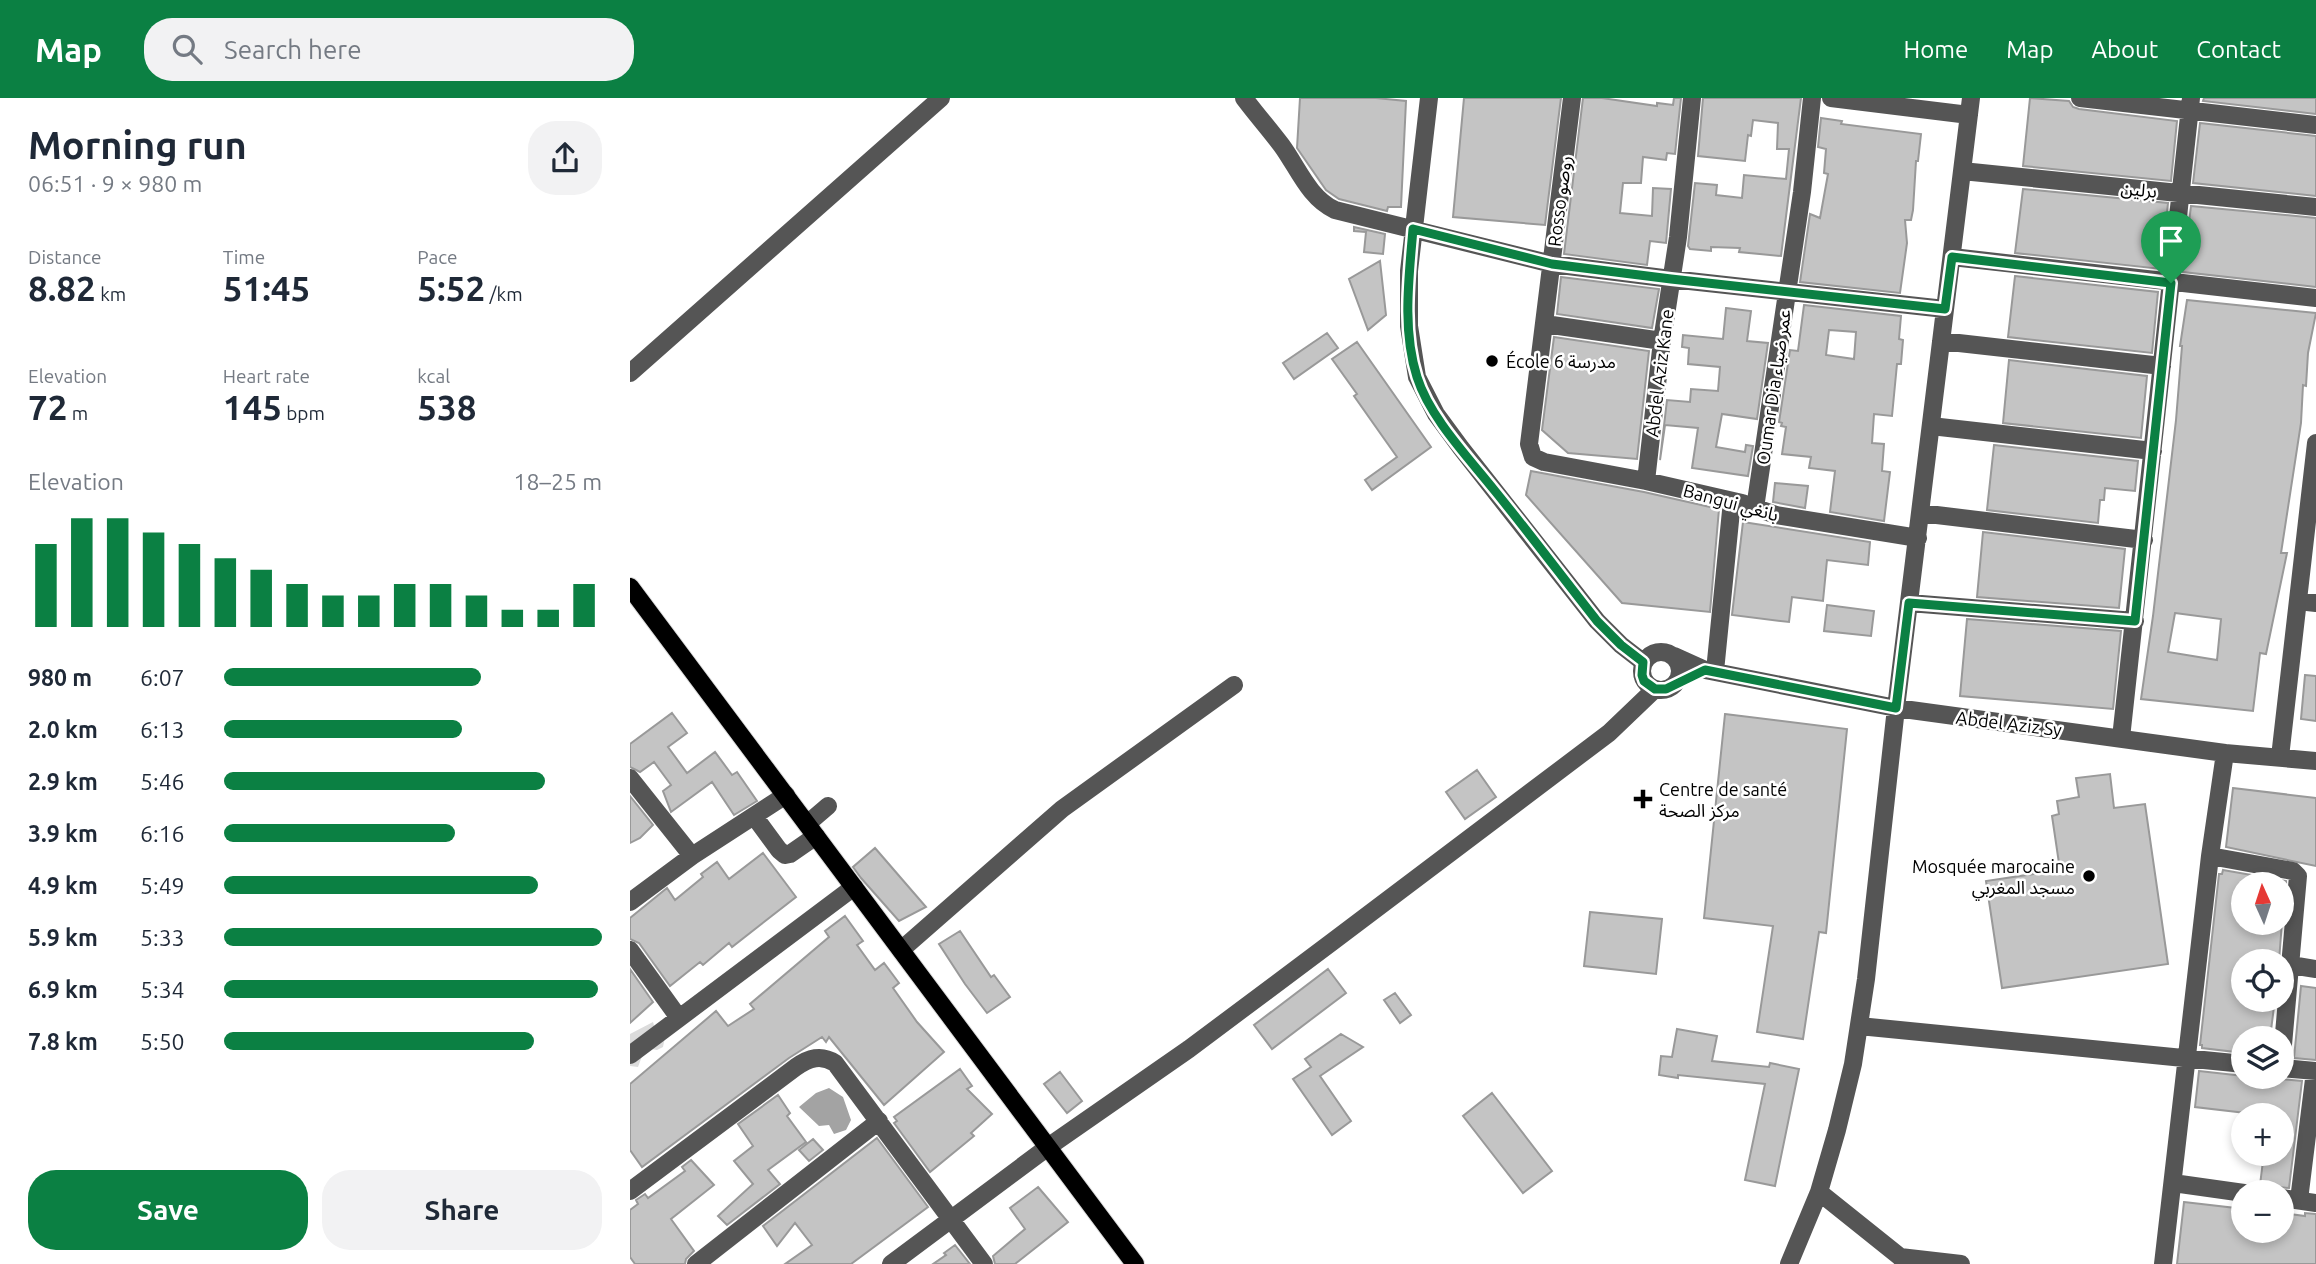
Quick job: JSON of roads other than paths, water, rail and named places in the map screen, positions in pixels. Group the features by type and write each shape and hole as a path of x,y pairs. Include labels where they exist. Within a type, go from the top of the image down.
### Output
{"main road":[{"path":"630,587 1135,1264"}],"street":[{"path":"630,373 941,98"},
{"path":"1244,98 1322,203 1335,210 1552,264 1945,309"},
{"path":"1429,98 1409,271 1409,326 1417,377 1436,414 1461,448 1597,621 1643,662"},
{"name":"Rosso روصو","path":"1544,462 1533,457 1529,444 1572,98"},
{"name":"Abdel Aziz Kane","path":"1646,481 1662,341 1678,237 1692,98"},
{"name":"Oumar Dia عمر ضياء","path":"1755,508 1812,98"},
{"path":"1789,1264 1819,1192 1853,1065 1970,107 1831,98"},
{"path":"2080,98 2190,104 2316,125"},
{"path":"2121,737 2190,104"},
{"name":"برلين","path":"1962,171 2316,207"},
{"path":"1952,257 2316,298"},
{"path":"1545,324 1662,341"},
{"path":"1941,341 2162,366"},
{"path":"1931,426 2153,451"},
{"path":"2280,757 2307,602 2316,443"},
{"name":"Bangui بانغي","path":"1544,462 1646,481 1732,501 1776,515 1918,538"},
{"path":"1676,683 1680,672 1674,656 1661,651 1647,656 1643,662 1644,681 1655,689 1666,689 1710,671 1732,501"},
{"path":"1920,513 2144,540"},
{"path":"1909,603 2135,621"},
{"name":"Abdel Aziz Sy","path":"1674,656 1710,671 1896,708 2225,752 2316,761"},
{"path":"901,950 1062,809 1234,685"},
{"path":"891,1264 1048,1147 1189,1049 1609,733 1655,689"},
{"path":"2163,1264 2210,856 2225,752"},
{"path":"630,778 692,856"},
{"path":"630,902 692,856 786,795"},
{"path":"754,816 785,855 790,854 812,830 828,806"},
{"path":"2210,856 2293,871 2298,876 2292,949"},
{"path":"630,1055 854,887"},
{"path":"630,950 679,1018"},
{"path":"2294,965 2316,969"},
{"path":"1859,1026 2231,1063"},
{"path":"630,1191 808,1059 828,1058 835,1063 879,1121 984,1264"},
{"path":"2294,1069 2316,1071 2299,1200"},
{"path":"701,1262 879,1121"},
{"path":"2172,1183 2231,1191"},
{"path":"1819,1192 1904,1260 1961,1264"}],"place":[{"name":"École 6 مدرسة","path":"1492,361"},
{"name":"Centre de santé مركز الصحة","path":"1643,799"},
{"name":"Mosquée marocaine مسجد المغربي","path":"2089,876"}]}
